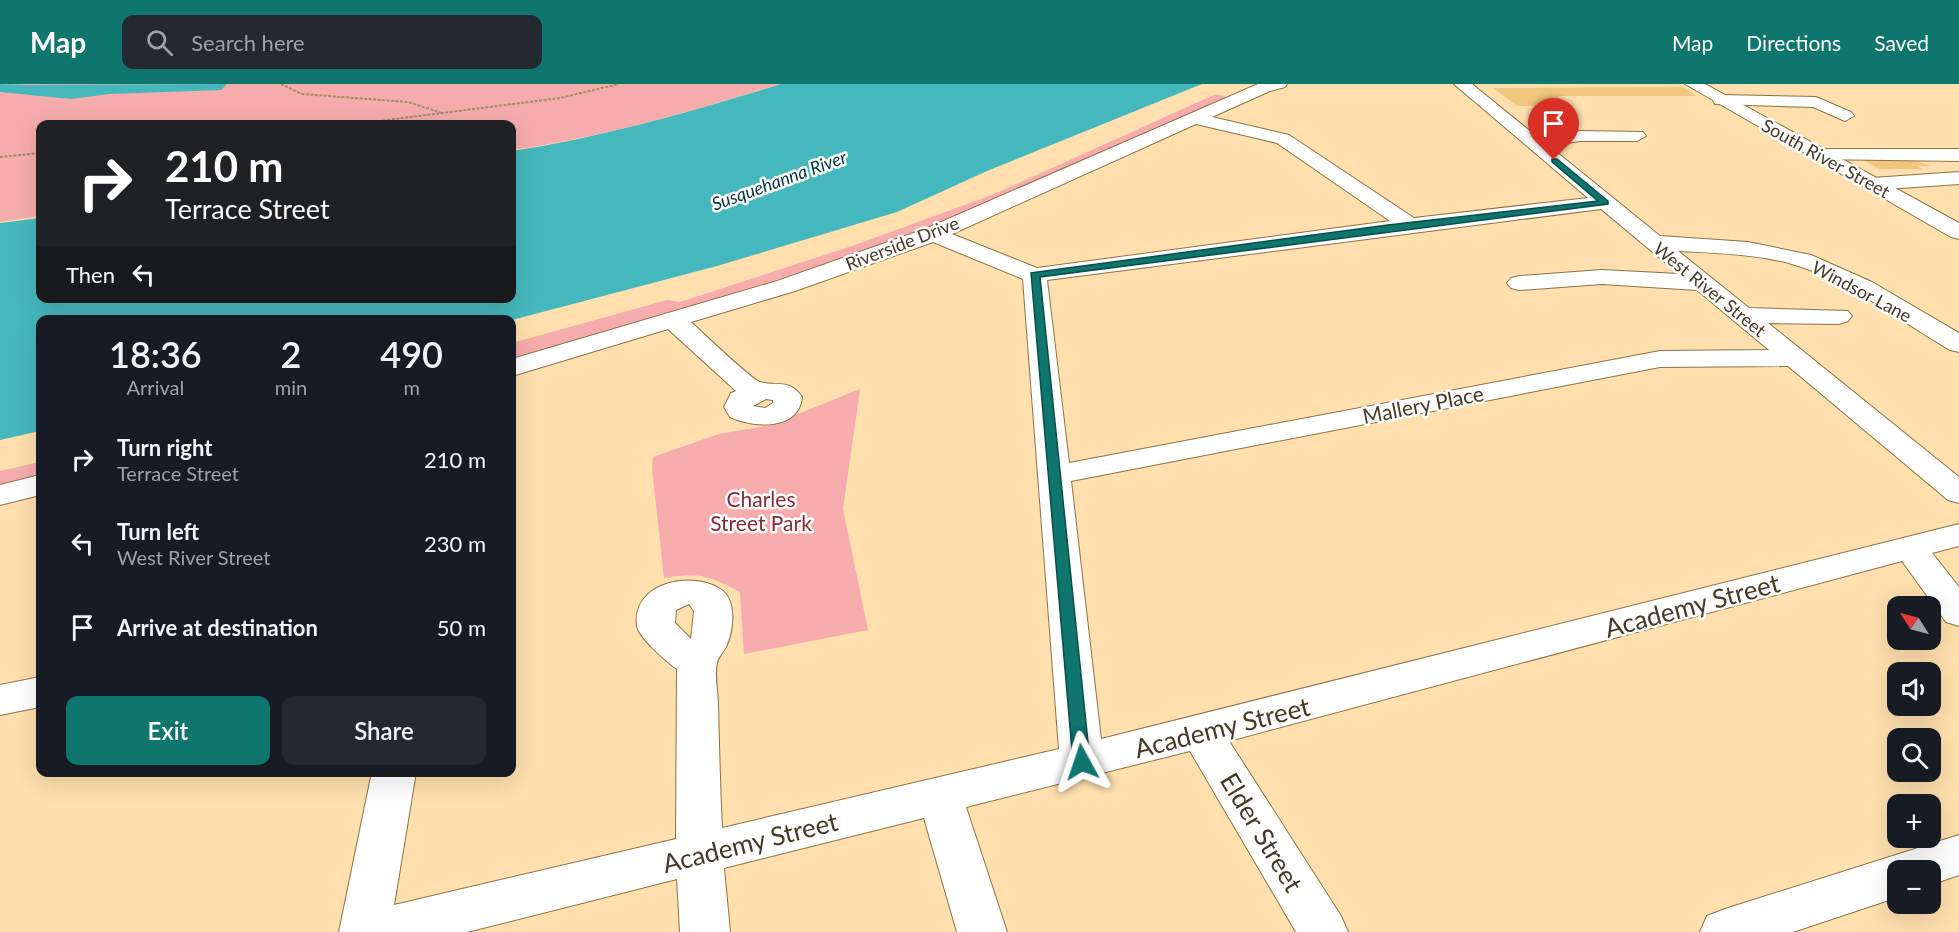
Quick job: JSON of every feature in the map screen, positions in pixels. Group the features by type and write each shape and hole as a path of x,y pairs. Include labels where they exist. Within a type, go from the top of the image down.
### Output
{"street":[{"name":"Riverside Drive","path":"516,367 786,286 933,234 1265,87 1279,84"},
{"name":"West River Street","path":"1462,84 1959,493"},
{"name":"South River Street","path":"1693,84 1959,232"},
{"path":"1721,100 1816,102 1845,116"},
{"path":"1194,118 1283,139 1410,225"},
{"path":"1531,141 1560,141 1579,136 1637,136"},
{"path":"1821,155 1959,155"},
{"path":"1872,184 1959,178"},
{"path":"933,234 1035,275 1410,225 1605,202"},
{"name":"Windsor Lane","path":"1653,242 1770,253 1802,260 1845,278 1959,344"},
{"path":"1035,275 1082,762"},
{"path":"1519,283 1602,277 1703,283"},
{"path":"1742,315 1839,316"},
{"path":"674,321 754,392"},
{"name":"Mallery Place","path":"1054,475 1660,359 1794,358"},
{"path":"0,495 36,487"},
{"name":"Academy Street","path":"376,932 1202,732 1959,535"},
{"path":"1910,548 1959,613"},
{"path":"697,663 699,855 705,932"},
{"path":"0,700 36,693"},
{"name":"Elder Street","path":"1202,732 1323,932"},
{"path":"364,932 393,777"},
{"path":"940,796 982,932"},
{"path":"1941,861 1959,855"},
{"path":"1725,932 1887,880"}],"path":[{"path":"281,84 289,91 311,95 414,102 444,114"},
{"path":"391,120 560,98 619,84"},
{"path":"0,157 36,153"}],"green space":[{"path":"0,84 780,84 614,131 516,149 516,120 36,120 36,217 0,222"},
{"path":"1216,94 1227,97 1056,175 879,245 757,286 516,357 516,342 667,300 680,302 852,246 992,195"},
{"name":"Charles Street Park","path":"860,389 843,509 868,630 744,654 740,592 703,576 686,575 664,578 652,468 653,457 719,434 771,425"},
{"path":"36,463 36,479 0,488 0,471"}],"water":[{"path":"0,84 227,84 221,90 109,94 71,99 0,92"},
{"name":"Susquehanna River","path":"781,84 1202,84 987,171 897,212 717,266 516,319 516,315 36,315 36,432 0,440 0,223 36,218 36,303 516,303 516,150 580,138 715,104"}],"building":[{"path":"1682,87 1697,96 1557,96 1570,106 1517,106 1493,88"},
{"path":"1862,159 1913,160 1931,166 1917,166 1923,169 1879,169"}],"route":[{"path":"1082,762 1035,275 1605,202 1554,160"}]}
